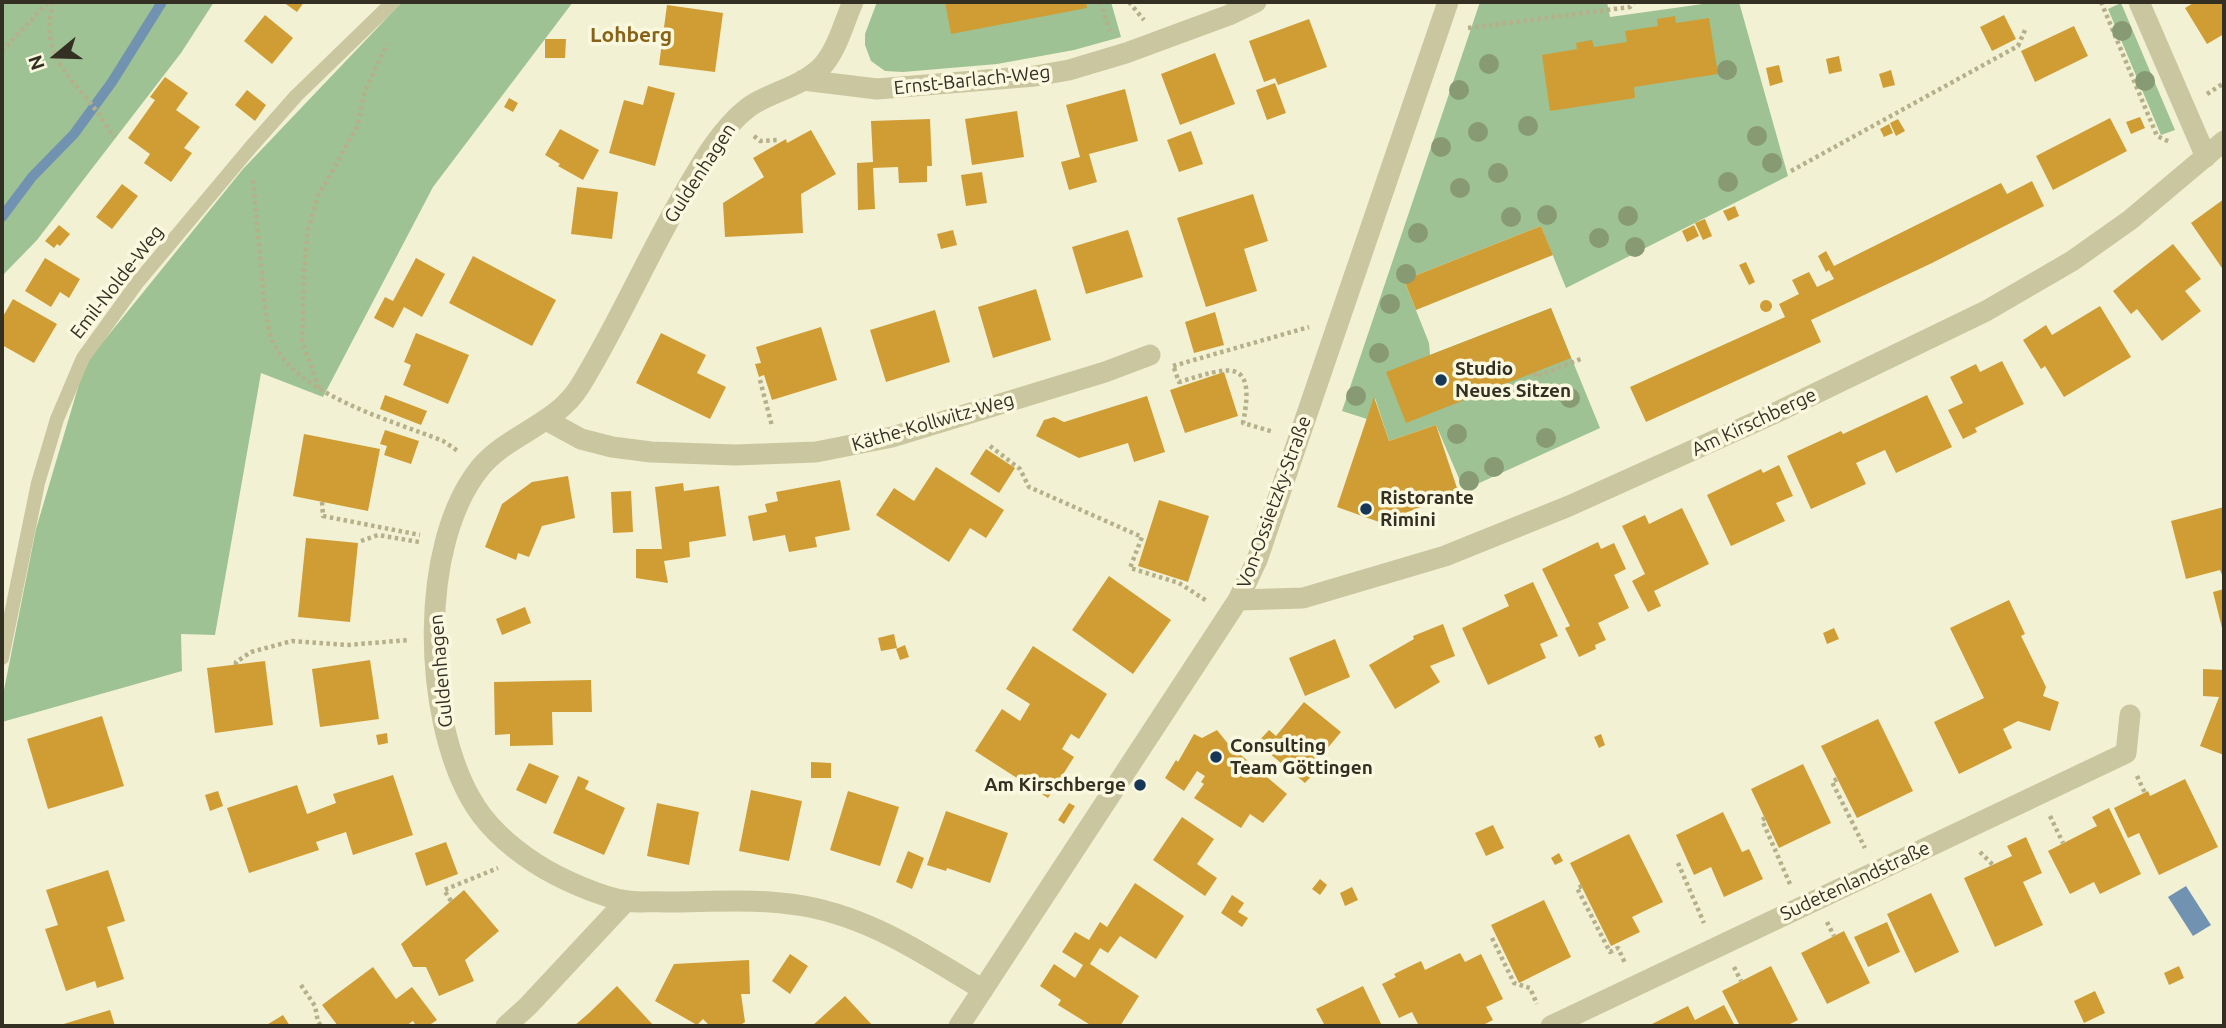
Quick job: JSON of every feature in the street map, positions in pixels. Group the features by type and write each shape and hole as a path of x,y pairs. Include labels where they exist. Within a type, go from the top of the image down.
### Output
{"street":[{"name":"Guldenhagen","path":"853,2 832,52 822,67 803,80 754,103 736,118 716,141 666,224 574,397 548,421 506,444 481,466 465,491 450,521 443,546 436,597 435,639 444,722 457,769 471,799 489,825 514,848 575,884 626,901 756,902 802,906 848,916 905,942 983,990"},
{"name":"Ernst-Barlach-Weg","path":"803,80 877,89 1035,76 1069,70 1126,53 1229,15 1256,2"},
{"name":"Von-Ossietzky-Straße","path":"959,1026 1238,600 1257,560 1448,2"},
{"path":"2139,2 2206,157"},
{"name":"Am Kirschberge","path":"1238,600 1303,598 1445,555 1569,506 1771,415 1986,311 2072,261 2130,220 2224,141"},
{"name":"Käthe-Kollwitz-Weg","path":"548,421 581,439 612,447 662,452 775,454 829,450 892,437 1105,372 1150,355"},
{"name":"Sudetenlandstraße","path":"1551,1026 2126,753 2130,715"},
{"path":"506,1026 626,901"}],"lane":[{"name":"Emil-Nolde-Weg","path":"2,658 38,483 57,419 83,358 138,283 250,148 296,96 393,2"}],"path":[{"path":"2,51 50,2"},
{"path":"50,2 49,32 54,54 64,73 94,107 114,137"},
{"path":"1439,30 1630,7 1634,2"},
{"path":"2101,2 2157,136 2206,157"},
{"path":"1791,171 2018,46 2025,30"},
{"path":"319,389 302,342 304,269 309,229 318,197 358,125 364,93 390,38"},
{"path":"250,148 266,312 272,339 283,358 297,375 329,395 443,441 481,466"},
{"path":"1150,355 1174,367 1307,328"},
{"path":"1534,373 1536,377 1583,358"},
{"path":"1174,367 1179,382 1220,370 1235,371 1241,375 1248,391 1243,423 1267,430"},
{"path":"760,380 774,436 775,454"},
{"path":"990,446 1020,469 1029,487 1142,537 1130,568 1179,583 1204,599"},
{"path":"322,502 323,516 418,533 427,541 417,542 378,535 361,541"},
{"path":"236,664 251,652 292,640 347,645 435,639"},
{"path":"1837,779 1832,782 1877,871"},
{"path":"1765,818 1762,820 1800,907"},
{"path":"451,901 444,890 497,869 514,848"},
{"path":"1678,863 1707,928 1723,944"},
{"path":"1581,886 1577,888 1610,952 1618,948 1636,985"},
{"path":"1492,938 1514,983 1530,988 1539,1007"},
{"path":"301,985 315,1006 317,1021 321,1026"}],"green space":[{"path":"2,2 214,2 181,53 37,240 2,276"},
{"path":"402,2 573,2 433,187 323,397 261,373 215,635 181,634 182,671 2,722 2,700 36,529 85,364 243,169"},
{"path":"877,2 1111,2 1121,37 1074,50 997,64 903,72 885,71 871,61 865,45 865,34"},
{"path":"1480,2 1607,2 1610,17 1704,2 1739,2 1788,176 1566,288 1541,226 1404,280 1429,343 1430,355 1551,308 1600,428 1464,490 1436,425 1389,441 1375,398 1367,419 1342,411"},
{"path":"2121,3 2175,130 2161,135 2108,9"}],"water":[{"path":"2186,886 2211,925 2193,936 2168,897"}],"building":[{"path":"283,2 304,2 297,12"},
{"path":"945,2 1086,2 1087,8 951,34"},
{"path":"2195,2 2224,2 2224,34 2207,44 2185,8"},
{"path":"667,5 723,13 715,72 659,65"},
{"path":"265,15 293,38 272,64 244,41"},
{"path":"2004,15 2016,39 1992,51 1980,27"},
{"path":"1675,16 1676,23 1709,18 1718,74 1634,87 1635,98 1550,111 1542,55 1577,49 1576,43 1592,40 1594,47 1627,42 1625,31 1658,26 1657,19"},
{"path":"1309,19 1327,67 1278,85 1275,78 1264,82 1249,41"},
{"path":"2074,26 2088,56 2035,82 2021,51"},
{"path":"545,39 566,39 565,58 545,58"},
{"path":"1215,53 1235,104 1180,125 1161,74"},
{"path":"1839,56 1842,71 1829,74 1826,59"},
{"path":"1779,65 1783,82 1770,86 1766,68"},
{"path":"1891,70 1895,85 1883,88 1879,74"},
{"path":"165,77 188,93 176,110 200,127 184,148 192,153 171,182 144,163 150,154 128,138 155,100 150,97"},
{"path":"1275,83 1286,113 1267,120 1256,90"},
{"path":"648,86 675,93 655,166 609,153 624,100 643,105"},
{"path":"1125,89 1138,141 1089,154 1097,182 1069,190 1061,162 1080,157 1066,105"},
{"path":"247,90 266,105 255,121 235,105"},
{"path":"509,98 518,103 513,112 504,107"},
{"path":"1017,111 1024,157 972,165 965,119"},
{"path":"2140,117 2145,128 2131,134 2126,122"},
{"path":"2110,118 2127,151 2053,190 2036,156"},
{"path":"930,119 932,166 927,166 927,182 899,183 898,167 873,168 875,209 858,210 857,163 873,162 871,121"},
{"path":"1898,119 1905,131 1896,136 1890,123"},
{"path":"1889,124 1893,133 1884,137 1880,129"},
{"path":"560,129 599,150 583,180 545,155"},
{"path":"811,130 836,174 801,194 803,233 725,237 723,203 764,177 753,158 786,139 787,143"},
{"path":"1191,131 1203,164 1179,172 1167,140"},
{"path":"982,172 987,203 966,206 961,175"},
{"path":"2032,181 2044,206 1811,320 1821,342 1646,422 1630,387 1785,317 1779,304 1799,294 1792,280 1809,272 1817,287 1834,279 1829,270 1826,272 1818,256 1826,251 1834,266 2001,183 2007,194"},
{"path":"122,184 138,196 112,229 96,217"},
{"path":"577,187 618,192 612,239 571,234"},
{"path":"1253,194 1268,241 1244,249 1257,291 1206,307 1177,218"},
{"path":"2224,199 2224,271 2191,223"},
{"path":"1735,206 1739,216 1728,221 1723,211"},
{"path":"1705,219 1712,236 1703,240 1695,223"},
{"path":"59,225 70,234 60,246 57,244 54,248 45,241"},
{"path":"1694,225 1699,236 1687,242 1682,231"},
{"path":"1541,226 1553,255 1416,310 1404,280"},
{"path":"953,230 957,245 941,249 937,234"},
{"path":"1128,230 1143,277 1086,294 1072,247"},
{"path":"2173,244 2201,279 2185,291 2201,311 2162,341 2137,309 2131,314 2113,291"},
{"path":"473,256 556,300 532,346 449,303"},
{"path":"45,258 80,279 69,298 60,292 51,307 25,291"},
{"path":"416,258 445,274 422,317 404,307 393,328 374,318 385,297 393,301"},
{"path":"1746,262 1755,282 1749,285 1739,265"},
{"path":"1036,289 1051,340 993,358 978,307"},
{"path":"13,299 57,324 34,363 2,345 2,318"},
{"path":"1766,300 1772,306 1766,312 1760,306"},
{"path":"2100,306 2131,357 2064,397 2045,366 2041,369 2023,340 2046,325 2052,335"},
{"path":"1551,308 1571,358 1406,423 1386,372"},
{"path":"935,310 950,362 886,382 870,330"},
{"path":"1215,312 1224,345 1194,353 1185,322"},
{"path":"821,327 837,380 772,400 764,375 759,377 755,364 761,363 756,347"},
{"path":"416,333 469,355 448,404 403,385 411,365 404,362"},
{"path":"661,333 706,355 697,373 726,387 710,419 636,383"},
{"path":"2002,361 2024,404 1975,428 1977,432 1963,439 1948,410 1963,403 1950,377 1976,364 1980,372"},
{"path":"1224,372 1238,416 1185,433 1170,390"},
{"path":"385,395 427,411 421,425 380,409"},
{"path":"1927,395 1952,447 1896,473 1885,450 1856,463 1866,484 1811,509 1787,456 1841,431 1843,434"},
{"path":"1147,396 1165,452 1134,462 1128,443 1079,458 1036,436 1044,420 1054,417 1064,422"},
{"path":"1374,397 1389,441 1436,425 1459,494 1379,522 1337,507"},
{"path":"385,430 419,441 411,464 384,455 387,446 380,444"},
{"path":"304,434 380,449 368,511 293,496"},
{"path":"986,449 1015,468 999,493 970,474"},
{"path":"1779,465 1793,496 1776,503 1785,521 1731,546 1707,495 1761,469 1763,473"},
{"path":"936,467 1004,510 986,538 970,528 949,562 876,515 894,488 914,501"},
{"path":"568,476 575,518 542,526 529,557 518,553 516,560 485,547 502,504 532,482"},
{"path":"840,480 850,530 815,537 817,547 789,552 785,535 753,541 748,516 767,512 765,504 778,501 776,492"},
{"path":"683,483 684,491 719,486 726,536 689,542 690,557 664,561 668,583 636,578 636,549 662,549 655,487"},
{"path":"631,491 633,532 613,533 611,492"},
{"path":"1159,500 1209,516 1188,582 1138,566"},
{"path":"2224,507 2224,580 2220,570 2186,579 2171,521"},
{"path":"1682,508 1709,564 1654,591 1661,606 1648,612 1632,581 1645,574 1622,526 1645,515 1649,524"},
{"path":"306,538 358,543 350,622 298,617"},
{"path":"1598,542 1601,549 1614,543 1626,569 1614,575 1629,608 1598,623 1606,640 1595,645 1596,649 1579,657 1565,628 1570,626 1542,569"},
{"path":"1109,576 1171,620 1133,674 1072,630"},
{"path":"1533,582 1558,636 1540,644 1546,658 1488,685 1462,628 1509,606 1504,595"},
{"path":"2224,589 2224,632 2223,632 2213,592"},
{"path":"2009,600 2025,634 2021,636 2046,687 2043,696 2059,702 2050,731 2018,721 2003,729 2012,748 1959,774 1934,722 1984,698 1950,628"},
{"path":"525,607 531,623 502,635 496,619"},
{"path":"1443,624 1455,656 1430,666 1440,682 1395,709 1369,665 1414,639 1413,636"},
{"path":"1834,628 1839,639 1827,644 1823,633"},
{"path":"894,634 897,648 881,651 878,638"},
{"path":"1335,639 1350,677 1305,696 1289,658"},
{"path":"905,645 909,657 900,660 896,649"},
{"path":"1033,646 1107,694 1079,739 1071,734 1062,749 1074,757 1048,798 975,751 1002,709 1020,721 1030,704 1006,689"},
{"path":"370,660 379,719 320,727 312,669"},
{"path":"265,661 273,725 215,733 207,668"},
{"path":"2203,669 2224,670 2224,755 2200,746 2219,697 2203,696"},
{"path":"591,680 592,712 552,712 553,745 510,746 510,734 495,735 494,682"},
{"path":"1304,702 1341,732 1316,762 1321,766 1305,783 1257,743 1269,730 1276,736"},
{"path":"102,716 124,786 48,809 27,739"},
{"path":"1878,719 1913,791 1857,818 1821,746"},
{"path":"1217,730 1229,745 1287,794 1263,823 1250,814 1241,828 1194,798 1204,784 1201,782 1205,776 1197,771 1184,791 1165,778 1194,734 1202,738"},
{"path":"387,733 388,743 378,745 376,735"},
{"path":"1601,734 1605,745 1599,748 1594,737"},
{"path":"811,762 831,763 831,778 811,778"},
{"path":"529,763 559,776 546,804 516,790"},
{"path":"1803,764 1831,823 1779,848 1751,789"},
{"path":"393,775 413,835 353,855 346,832 316,842 319,850 249,873 227,808 297,785 307,814 336,803 333,794"},
{"path":"578,776 589,781 585,789 625,808 604,855 553,833"},
{"path":"2185,779 2218,847 2159,875 2139,833 2128,838 2114,808 2148,791 2150,796"},
{"path":"751,790 802,801 789,861 739,851"},
{"path":"218,791 223,806 210,811 205,795"},
{"path":"848,791 899,807 880,866 830,850"},
{"path":"657,803 699,812 689,865 647,856"},
{"path":"1069,803 1075,806 1064,824 1058,820"},
{"path":"2109,808 2141,874 2100,894 2094,882 2070,894 2048,851 2097,826 2092,817"},
{"path":"946,811 1008,833 990,883 947,868 946,871 927,865"},
{"path":"1723,812 1742,852 1749,849 1763,879 1724,897 1711,867 1694,875 1676,835"},
{"path":"1182,817 1214,839 1197,864 1217,878 1205,896 1153,860"},
{"path":"1493,825 1504,848 1486,856 1475,833"},
{"path":"1629,834 1663,902 1632,917 1640,932 1611,946 1570,863"},
{"path":"2026,837 2042,873 2023,882 2043,925 1995,947 1964,878 2012,856 2007,846"},
{"path":"446,842 458,874 426,886 415,853"},
{"path":"908,851 924,858 912,889 896,882"},
{"path":"1559,853 1563,861 1555,865 1551,858"},
{"path":"108,870 125,921 107,927 124,979 97,988 95,981 66,991 45,929 58,925 46,890"},
{"path":"1320,879 1327,885 1320,895 1312,889"},
{"path":"1135,883 1184,916 1156,959 1120,936 1108,953 1100,948 1090,964 1139,996 1120,1026 1092,1026 1058,1005 1061,1000 1040,986 1054,964 1075,978 1083,965 1062,952 1075,932 1089,940 1100,922 1107,927"},
{"path":"1352,887 1358,900 1345,906 1340,893"},
{"path":"464,890 499,931 465,960 474,981 439,996 426,967 413,967 401,944"},
{"path":"1931,893 1959,952 1915,973 1887,914"},
{"path":"1232,895 1244,903 1238,912 1248,918 1242,927 1221,913"},
{"path":"1544,900 1571,957 1519,983 1491,925"},
{"path":"1887,922 1900,952 1868,967 1854,937"},
{"path":"1844,931 1870,983 1827,1004 1801,953"},
{"path":"1460,953 1465,962 1481,954 1503,999 1486,1007 1493,1020 1481,1026 1419,1026 1412,1012 1399,1018 1382,984 1396,977 1394,974 1421,961 1425,970"},
{"path":"790,954 808,966 790,994 772,981"},
{"path":"749,960 750,994 741,994 745,1022 739,1026 710,1026 703,1019 697,1025 655,1001 674,964"},
{"path":"1771,966 1798,1020 1786,1026 1740,1026 1722,991"},
{"path":"2179,966 2184,978 2169,985 2164,973"},
{"path":"373,967 396,999 412,987 437,1020 428,1026 416,1026 413,1021 406,1026 338,1026 322,1005"},
{"path":"617,986 654,1026 574,1026 589,1013"},
{"path":"1363,986 1382,1026 1325,1026 1316,1009"},
{"path":"2095,991 2105,1013 2084,1023 2074,1001"},
{"path":"845,996 873,1026 812,1026"},
{"path":"1724,1005 1735,1026 1648,1026 1688,1006 1695,1020"},
{"path":"110,1010 115,1026 57,1026"},
{"path":"283,1015 290,1026 265,1026"}],"waterway":[{"path":"2,217 32,177 74,134 112,82 162,2"}],"place":[{"name":"Studio Neues Sitzen","path":"1441,380"},
{"name":"Ristorante Rimini","path":"1366,509"},
{"name":"Consulting Team Göttingen","path":"1216,757"},
{"name":"Am Kirschberge","path":"1140,785"}],"district":[{"name":"Lohberg","path":"631,35"}]}
